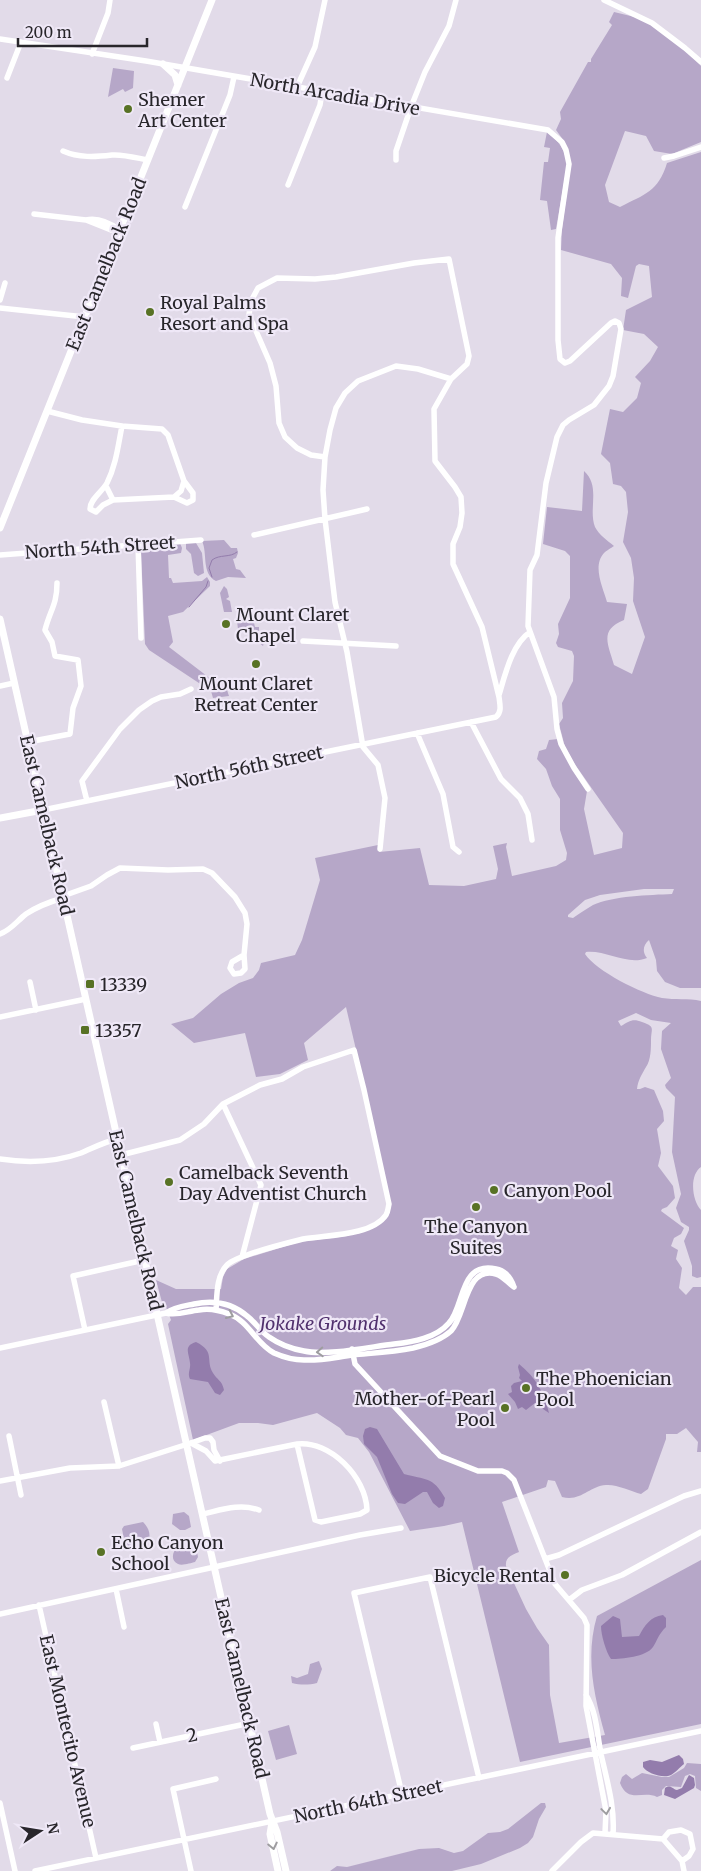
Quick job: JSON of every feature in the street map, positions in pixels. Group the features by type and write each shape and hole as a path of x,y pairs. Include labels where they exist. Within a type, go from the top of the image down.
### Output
{"main road":[{"name":"East Camelback Road","path":"0,528 212,0"},
{"path":"163,64 175,75 178,85"},
{"name":"East Camelback Road","path":"0,619 144,1260 189,1444 202,1514 272,1822 278,1832 286,1871"},
{"name":"North 56th Street","path":"0,818 43,810"},
{"name":"East Camelback Road","path":"272,1822 270,1834 278,1871"}],"street":[{"path":"92,54 108,13 110,0"},
{"path":"298,87 315,47 325,0"},
{"path":"396,160 396,150 411,106 425,72 445,36 453,15 456,0"},
{"path":"604,0 652,23 701,62"},
{"path":"616,6 619,0"},
{"name":"North Arcadia Drive","path":"0,39 163,64 548,130 562,142 569,164 558,238 558,340 560,359 565,363 570,361 611,323 619,323 621,329 609,386 594,405 563,425 555,445 544,492 538,555 530,570 528,620 530,632"},
{"path":"7,78 21,42"},
{"path":"185,207 230,95 234,77"},
{"path":"288,185 320,105 322,92"},
{"path":"664,158 701,147"},
{"path":"64,152 96,157 112,155 148,160"},
{"path":"34,214 86,220 120,230"},
{"path":"325,457 311,455 298,448 285,436 278,423 276,386 270,363 249,315 251,301 258,288 277,278 315,279 336,277 414,263 449,259 469,356 467,364 462,371 451,378 434,409 434,461 461,497 462,512 460,527 453,544 453,564 482,627 499,697"},
{"path":"0,300 5,283"},
{"path":"0,308 85,317"},
{"path":"380,849 385,798 378,765 365,751 362,744 330,565 323,490 325,457 331,424 340,400 351,386 358,381 396,366 418,369 451,378"},
{"path":"47,411 82,420 162,429 168,435 184,481 193,493 194,500 187,503 174,497 113,500 103,505 96,512 92,512 89,506 106,486 115,466 122,426"},
{"path":"174,497 181,491 184,481"},
{"path":"106,486 113,500"},
{"path":"254,535 367,509"},
{"name":"North 54th Street","path":"0,556 201,540"},
{"path":"138,544 141,638"},
{"path":"28,742 70,734 73,708 80,692 78,660 55,656 52,642 45,630 55,605 58,582"},
{"path":"499,697 502,683 515,652 523,637 530,632 554,697 557,729 561,744 588,789"},
{"path":"304,642 396,646"},
{"path":"0,686 14,683"},
{"path":"87,801 82,781 129,719 152,701 192,689"},
{"name":"North 56th Street","path":"43,810 496,717 500,709 499,697"},
{"path":"471,722 501,779 520,798 528,814 532,840"},
{"path":"417,733 443,794 452,847 459,852"},
{"path":"0,934 42,904 91,886 120,868 168,870 203,868 212,873 235,897 245,913 247,924 244,955"},
{"path":"30,982 36,1010"},
{"path":"0,1017 86,999"},
{"path":"121,1155 180,1140 204,1124 223,1104 260,1085 282,1079 303,1067 354,1050 389,1204 388,1214 381,1221 356,1232 303,1239 242,1257 227,1265 220,1277 216,1306"},
{"path":"223,1104 261,1185 242,1257"},
{"path":"0,1159 34,1162 59,1158 79,1154 117,1139"},
{"path":"85,1330 73,1276 144,1260"},
{"path":"0,1348 157,1315 174,1315 216,1306 235,1308 248,1316 269,1338 292,1349 316,1352 352,1352 408,1349 427,1344 451,1330 459,1319 472,1282 477,1278 488,1273 496,1274 514,1287 512,1280 500,1270 492,1268 479,1271 468,1280 461,1294 455,1315 442,1330 422,1339 406,1343 352,1352 315,1360 293,1360 274,1353 259,1341 243,1322 216,1306"},
{"path":"352,1352 355,1364 440,1456 478,1471 502,1471 510,1476 515,1484 555,1584 588,1625 586,1695 593,1706 598,1753 614,1814 613,1834"},
{"path":"104,1402 119,1466"},
{"path":"9,1436 21,1495"},
{"path":"0,1481 70,1468 119,1466 205,1438 210,1438 220,1461"},
{"path":"189,1444 206,1451 212,1460 220,1461 297,1444 317,1445 354,1472 367,1502 367,1510 360,1514 342,1518 321,1522 315,1520 297,1444"},
{"path":"206,1451 210,1451 214,1447"},
{"path":"545,1559 559,1555 684,1496 701,1491"},
{"path":"202,1514 242,1506 249,1506 259,1510"},
{"path":"0,1614 401,1528"},
{"path":"569,1600 582,1590 622,1575 701,1532"},
{"path":"402,1794 354,1593 430,1577 479,1778"},
{"path":"116,1589 124,1627"},
{"name":"East Montecito Avenue","path":"39,1605 96,1858"},
{"name":"2","path":"133,1748 250,1723"},
{"path":"156,1724 160,1742"},
{"name":"North 64th Street","path":"35,1871 701,1731"},
{"path":"191,1871 173,1789 216,1779"},
{"path":"604,1781 607,1816 605,1834"},
{"path":"0,1803 15,1871"},
{"path":"663,1839 669,1832 682,1830 690,1834 693,1849 689,1856 682,1861"},
{"path":"552,1871 581,1842 593,1833 663,1839 682,1861 684,1871"}],"green space":[{"name":"Jokake Grounds","path":"614,12 643,19 687,51 701,66 701,142 672,154 654,151 646,136 625,131 605,185 609,202 620,207 650,191 659,180 667,163 701,152 701,988 680,988 665,982 657,971 656,960 649,940 645,944 644,949 647,958 639,960 624,959 594,952 586,952 585,954 591,961 609,974 643,992 662,998 701,1001 701,1167 697,1171 693,1182 694,1195 701,1210 701,1277 697,1278 692,1276 692,1266 684,1241 689,1227 681,1222 676,1208 681,1194 672,1152 675,1097 665,1085 671,1078 661,1049 662,1031 671,1023 651,1020 636,1013 618,1021 621,1026 636,1020 652,1028 650,1057 639,1080 637,1089 645,1087 654,1090 663,1111 664,1121 657,1129 661,1153 658,1166 673,1186 675,1198 661,1211 684,1228 681,1234 674,1238 671,1246 678,1250 676,1259 682,1268 679,1288 686,1295 693,1287 701,1287 701,1452 697,1452 698,1442 686,1428 677,1434 666,1434 666,1439 648,1489 641,1494 606,1485 595,1488 580,1496 562,1497 555,1481 548,1480 546,1487 502,1502 519,1552 508,1558 506,1566 526,1609 549,1645 550,1695 559,1743 605,1735 592,1676 593,1631 597,1616 701,1560 701,1724 520,1762 462,1522 410,1531 369,1452 358,1438 346,1435 340,1428 317,1413 273,1425 239,1423 193,1440 168,1324 171,1320 166,1307 163,1306 156,1280 176,1289 221,1289 223,1277 227,1269 244,1259 299,1242 348,1236 389,1215 376,1135 346,1007 304,1043 308,1060 280,1074 256,1077 245,1033 194,1043 171,1024 193,1018 221,994 239,983 253,978 259,970 261,963 295,955 302,940 320,880 315,858 378,845 379,852 420,848 429,885 464,886 496,879 498,869 493,846 507,843 506,847 512,876 556,866 566,860 567,853 560,830 560,799 552,786 546,769 537,759 539,751 546,749 549,740 558,739 587,791 584,809 594,855 622,848 623,833 574,763 565,747 559,724 563,718 562,703 573,681 574,656 572,651 558,647 556,643 559,634 558,624 570,598 570,556 565,551 543,544 547,507 582,511 584,471 592,484 593,520 595,527 614,546 604,553 599,564 603,590 607,602 627,604 624,620 611,628 608,633 608,644 614,665 632,674 645,637 633,601 634,578 631,558 623,542 628,512 626,492 621,486 613,484 610,463 601,454 610,409 623,412 637,398 641,383 635,377 650,361 658,347 644,334 623,330 626,310 652,297 649,266 639,264 636,266 628,298 621,296 622,278 611,264 561,250 570,169 564,141 556,130 561,119 560,112 588,62 591,62 612,25 609,22","holes":["644,889 674,889 672,894 631,896 601,902 573,918 568,917 585,900 600,895"]},
{"path":"113,68 134,71 133,88 125,92 123,89 108,97"},
{"path":"547,132 561,146 567,165 556,229 551,230 547,201 540,200 544,162 548,162 550,148 544,147"},
{"path":"224,540 231,548 237,548 238,553 236,558 233,559 236,569 240,570 246,578 228,577 216,581 208,573 202,541"},
{"path":"180,543 181,553 168,555 169,578 171,578 173,583 202,581 207,577 210,586 183,612 168,616 173,642 169,647 220,686 226,687 229,696 213,698 211,691 149,650 145,644 141,551 143,547"},
{"path":"186,543 196,543 202,553 204,573 198,576 194,573 191,554 186,549"},
{"path":"224,586 227,589 229,597 226,599 230,601 232,612 224,612 220,593"},
{"path":"248,618 253,619 255,627 259,627 259,633 264,643 263,646 256,640 251,631 238,629 237,621"},
{"path":"184,1512 189,1516 191,1527 180,1530 172,1524 173,1514"},
{"path":"143,1522 149,1533 147,1543 139,1549 126,1549 122,1529 124,1526"},
{"path":"185,1540 195,1542 198,1557 195,1562 180,1565 175,1561 173,1555 179,1544"},
{"path":"319,1661 322,1669 317,1683 292,1683 291,1676 297,1678 308,1674 310,1664"},
{"path":"289,1725 297,1754 276,1760 268,1731"},
{"path":"687,1763 701,1764 701,1791 696,1788 695,1776 690,1774 685,1776 681,1787 666,1786 662,1790 662,1795 657,1797 652,1795 632,1795 623,1789 620,1783 622,1777 626,1774 632,1779 642,1773 669,1777 684,1768"},
{"path":"541,1803 545,1803 546,1807 539,1819 533,1837 528,1843 481,1864 452,1871 330,1871 337,1866 347,1867 419,1849 439,1848 454,1853 463,1851 488,1833 508,1829"}],"shaded area":[{"path":"196,1342 206,1349 208,1353 211,1368 224,1390 220,1395 215,1393 208,1382 190,1379 188,1348"},
{"name":"The Phoenician Pool","path":"519,1364 538,1386 545,1398 549,1413 535,1403 526,1410 522,1407 518,1409 508,1394 512,1392 511,1386 514,1383 522,1381 519,1378"},
{"path":"370,1427 377,1429 404,1474 428,1480 441,1491 445,1498 443,1506 439,1508 433,1503 427,1492 423,1492 405,1504 398,1503 392,1494 377,1457 364,1444 363,1436 365,1429"},
{"path":"663,1615 666,1618 666,1627 650,1650 634,1657 611,1659 604,1643 601,1626 613,1616 620,1619 622,1637 639,1636 648,1622"},
{"path":"679,1755 683,1759 684,1764 668,1776 656,1775 643,1767 643,1762 650,1760 662,1762"},
{"path":"689,1775 694,1778 694,1788 675,1799 664,1795 665,1788 667,1787 677,1790 682,1788"}],"waterway":[{"path":"212,577 209,568 212,560 237,552"},
{"path":"189,607 206,587 208,581"}],"place":[{"name":"Shemer Art Center","path":"128,109"},
{"name":"Royal Palms Resort and Spa","path":"150,312"},
{"name":"Mount Claret Chapel","path":"226,624"},
{"name":"Mount Claret Retreat Center","path":"256,664"},
{"name":"13339","path":"90,984"},
{"name":"13357","path":"85,1030"},
{"name":"Camelback Seventh Day Adventist Church","path":"169,1182"},
{"name":"Canyon Pool","path":"494,1190"},
{"name":"The Canyon Suites","path":"476,1207"},
{"name":"The Phoenician Pool","path":"526,1388"},
{"name":"Mother-of-Pearl Pool","path":"505,1408"},
{"name":"Echo Canyon School","path":"101,1552"},
{"name":"Bicycle Rental","path":"565,1575"}]}
